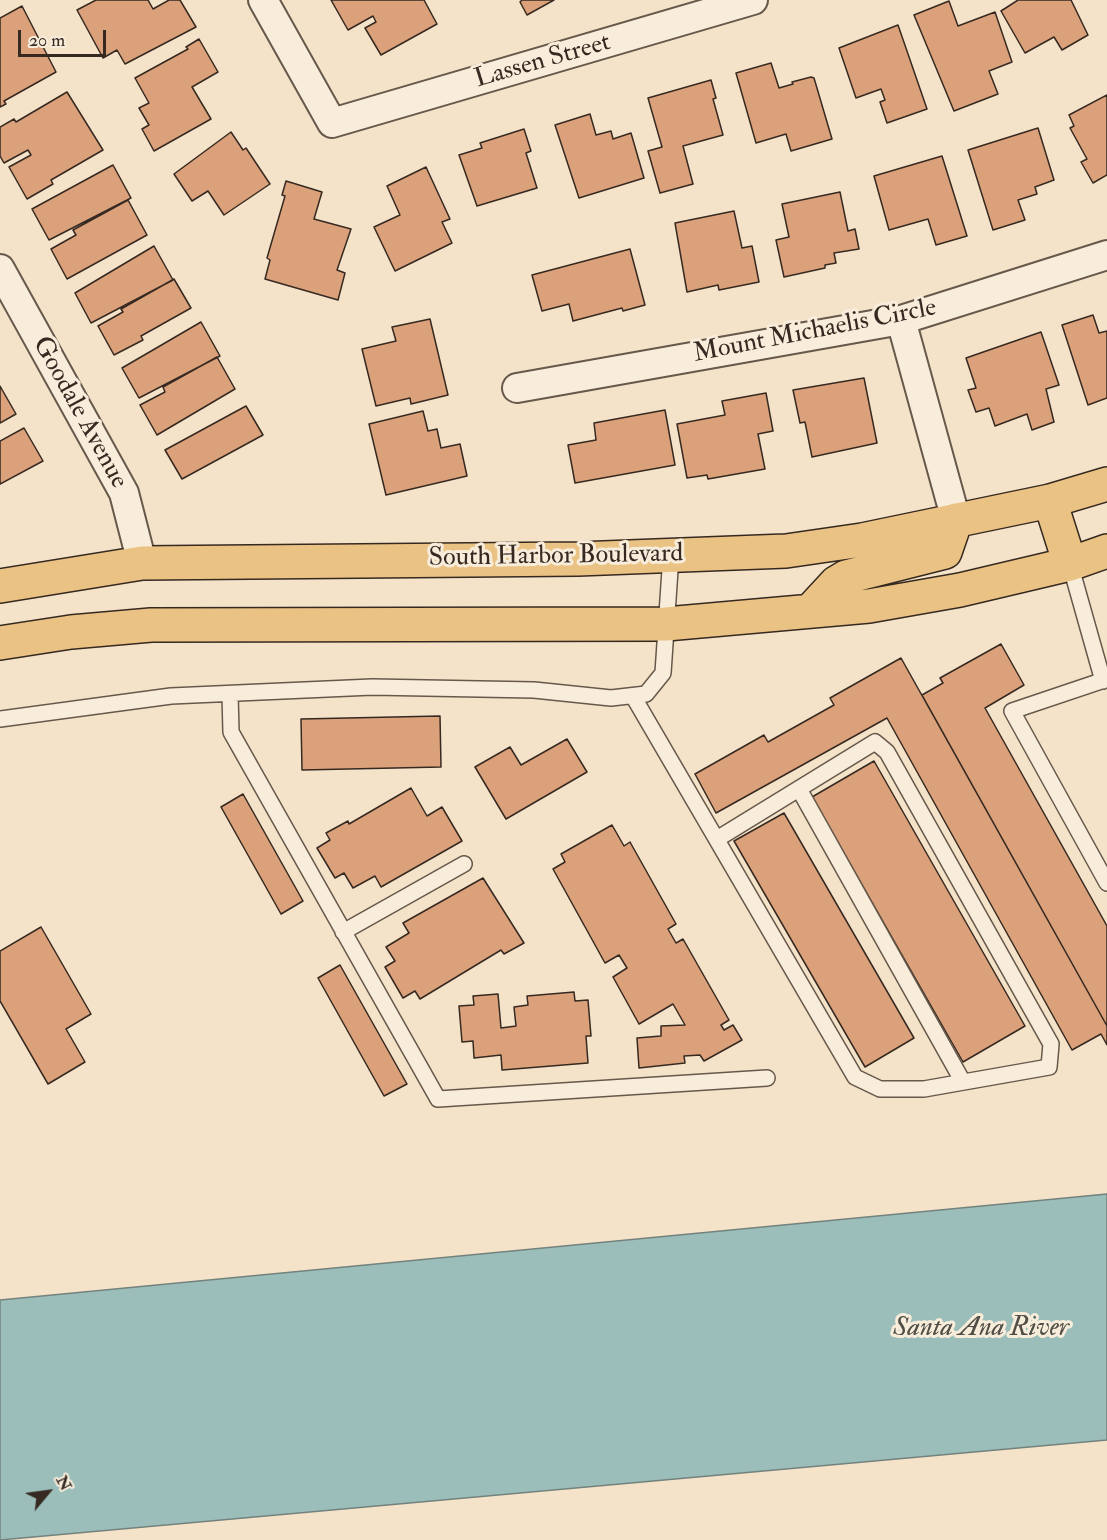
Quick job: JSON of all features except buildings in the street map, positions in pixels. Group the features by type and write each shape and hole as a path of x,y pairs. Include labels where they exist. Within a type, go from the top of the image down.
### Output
{"main road":[{"name":"South Harbor Boulevard","path":"0,586 142,563 578,559 786,551 862,540 1050,501 1107,484"},
{"path":"1050,501 1070,564"},
{"path":"811,610 836,583 846,577 945,552 956,520"},
{"path":"0,643 71,632 151,625 666,624 869,606 960,590 1070,564 1107,551"}],"street":[{"name":"Lassen Street","path":"263,0 332,123 697,8 753,0"},
{"name":"Mount Michaelis Circle","path":"517,388 901,320 1107,255"},
{"name":"Goodale Avenue","path":"0,270 124,493 142,563"},
{"path":"901,320 956,520"}],"lane":[{"path":"0,719 171,696 372,687 534,690 611,698 646,694 663,673 671,555"},
{"path":"1070,564 1105,680 1012,711 1107,883"},
{"path":"230,693 231,732 438,1099 766,1078"},
{"path":"633,696 855,1077 880,1089 924,1089 1049,1067 1051,1044 887,752 875,742 717,839"},
{"path":"799,789 963,1082"},
{"path":"343,932 464,864"}],"water":[{"name":"Santa Ana River","path":"1107,1194 1107,1440 0,1540 0,1300"}]}
